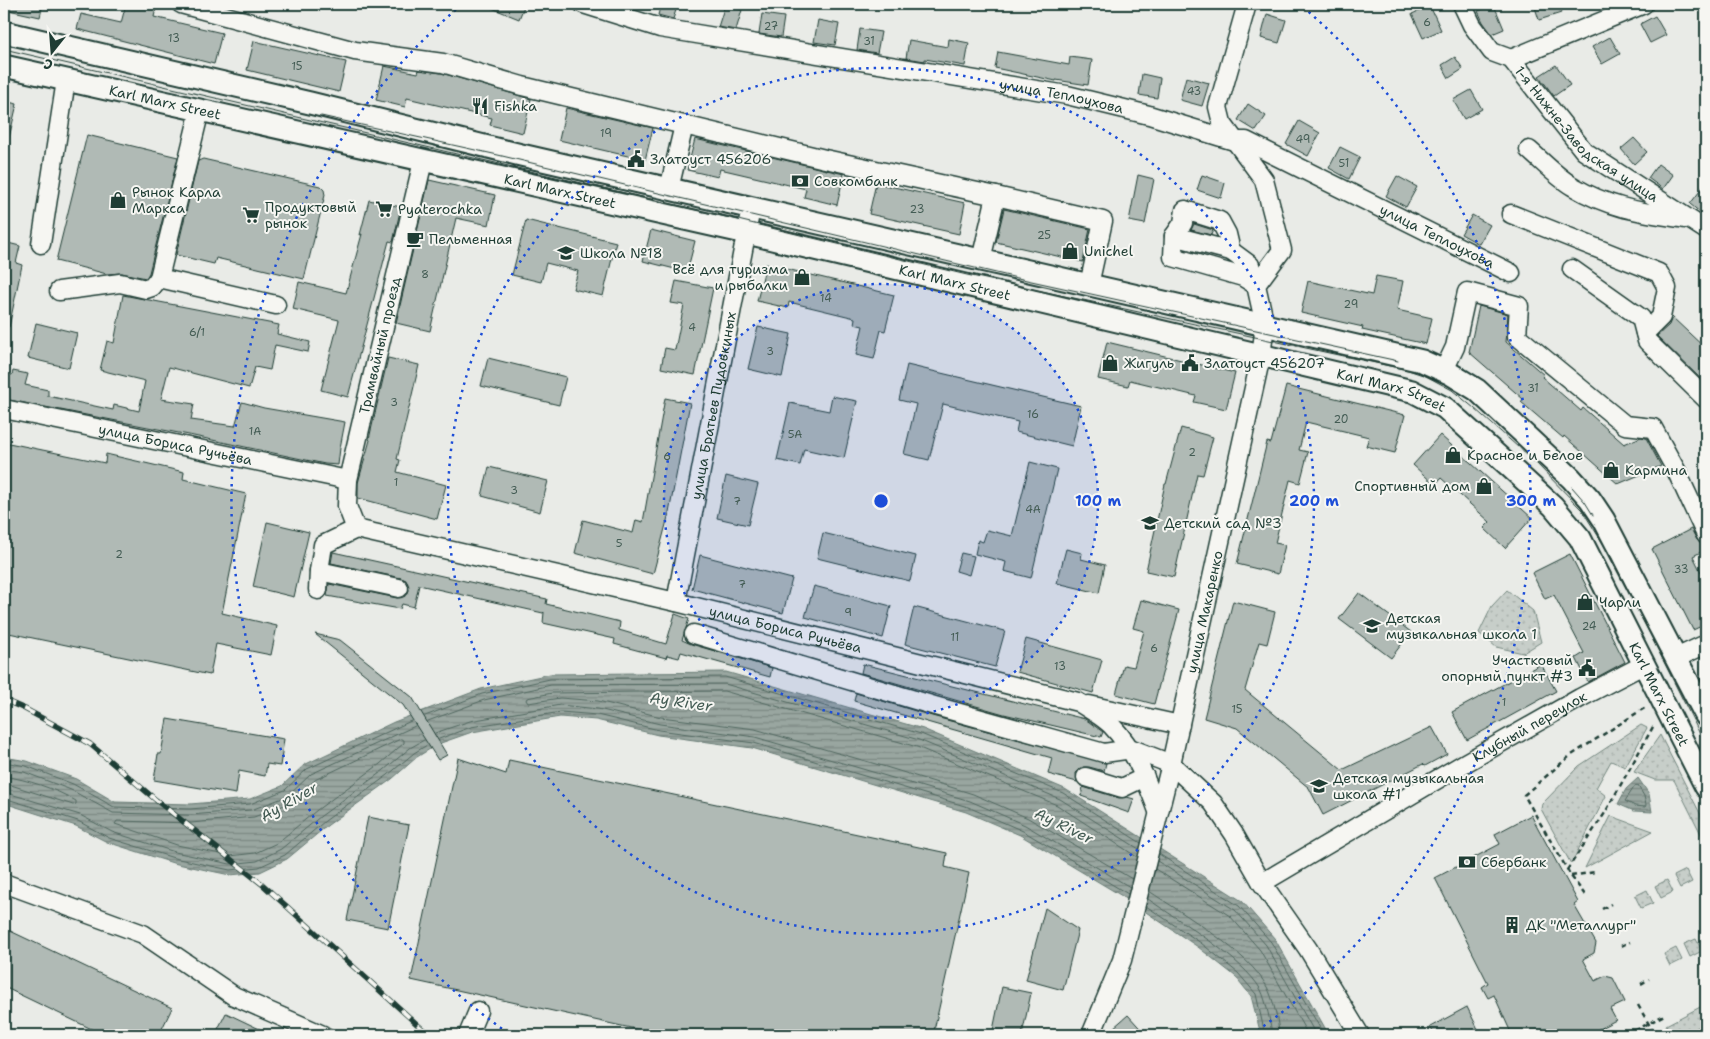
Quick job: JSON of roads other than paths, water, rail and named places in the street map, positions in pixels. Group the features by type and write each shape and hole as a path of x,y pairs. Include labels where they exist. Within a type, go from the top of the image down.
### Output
{"main road":[{"name":"Karl Marx Street","path":"4,32 310,103 520,156 1422,360 1444,370 1477,390 1571,478 1590,499 1604,520 1706,716"},
{"name":"Karl Marx Street","path":"4,66 747,233 1412,391 1445,408 1554,506 1580,538 1706,787"}],"street":[{"path":"181,4 356,51 443,63 522,86 825,159 1103,221 1089,285"},
{"name":"улица Теплоухова","path":"583,4 660,28 1067,95 1149,115 1234,141 1246,141 1512,273"},
{"path":"1247,4 1218,107 1222,123 1264,180 1282,250 1256,285"},
{"name":"1-я Нижне-Заводская улица","path":"1462,4 1472,25 1492,52 1511,59 1584,151 1699,225"},
{"path":"1511,59 1644,4"},
{"path":"42,244 66,80"},
{"path":"59,291 120,283 146,289 152,287 159,278 200,110"},
{"path":"669,189 684,125"},
{"path":"1529,150 1572,186 1607,204 1699,225"},
{"name":"Трамвайный проезд","path":"356,529 347,506 348,480 423,160"},
{"path":"981,260 996,196"},
{"name":"улица Братьев Пудовкиных","path":"676,602 751,208"},
{"path":"1231,251 1227,234 1220,221 1185,210 1183,223 1174,236 1173,257 1243,278 1256,285"},
{"path":"1511,214 1659,274 1667,288 1661,316 1645,333"},
{"path":"1174,236 1231,251 1250,265 1266,325"},
{"path":"1572,269 1641,318 1647,341 1706,399"},
{"path":"159,278 276,305"},
{"path":"1444,370 1455,347 1468,292 1519,306 1517,336 1625,425 1654,428 1706,535"},
{"name":"улица Макаренко","path":"1091,1035 1122,960 1171,764 1261,356 1266,325"},
{"name":"улица Бориса Ручьёва","path":"4,408 348,480"},
{"path":"318,590 323,545 356,529"},
{"name":"улица Бориса Ручьёва","path":"356,529 676,602 1078,702 1110,724 1132,749 1145,777 1156,818"},
{"path":"319,571 399,588"},
{"path":"694,634 934,706 1104,753 1132,749 1171,764 1213,804 1234,834 1262,883 1308,949 1360,1035"},
{"path":"1676,658 1706,644"},
{"name":"Клубный переулок","path":"1262,883 1465,763 1643,665"},
{"path":"1078,702 1180,725"},
{"path":"1086,778 1122,788 1145,777"},
{"path":"4,883 143,934 234,996 323,1035"},
{"path":"468,1035 478,1011"}],"water":[{"name":"Ay River","path":"726,672 923,729 1065,789 1242,901 1275,939 1329,1035 1261,1035 1251,996 1235,976 1198,947 1122,896 1020,835 966,812 752,748 658,735 596,720 560,717 472,732 438,744 417,757 392,779 328,825 287,859 260,872 230,875 173,863 107,842 76,826 4,803 4,757 27,761 76,779 115,802 190,804 250,799 282,786 304,765 394,722 481,689 550,674"},
{"path":"1638,778 1649,794 1652,812 1634,811 1618,804 1626,789"}],"tram line":[{"path":"4,49 642,197 967,275 1408,370 1426,376 1452,390 1474,408 1536,463 1582,510 1612,558 1706,746"},
{"path":"321,116 498,155 1013,277 1398,361"},
{"path":"1572,487 1593,515"}],"railway":[{"path":"4,700 25,709 90,744 156,800 262,884 429,1035"}],"place":[{"name":"Fishka","path":"480,106"},
{"name":"Златоуст 456206","path":"636,159"},
{"name":"Совкомбанк","path":"800,181"},
{"name":"Рынок Карла Маркса","path":"118,200"},
{"name":"Pyaterochka","path":"384,209"},
{"name":"Продуктовый рынок","path":"251,215"},
{"name":"Пельменная","path":"415,239"},
{"name":"Unichel","path":"1070,251"},
{"name":"Школа №18","path":"566,253"},
{"name":"Всё для туризма и рыбалки","path":"802,277"},
{"name":"Жигуль","path":"1110,363"},
{"name":"Златоуст 456207","path":"1190,363"},
{"name":"Красное и Белое","path":"1453,455"},
{"name":"Кармина","path":"1611,470"},
{"name":"Спортивный дом","path":"1484,486"},
{"name":"Детский сад №3","path":"1150,523"},
{"name":"Чарли","path":"1585,602"},
{"name":"Детская музыкальная школа 1","path":"1372,626"},
{"name":"Участковый опорный пункт #3","path":"1587,668"},
{"name":"Детская музыкальная школа #1","path":"1319,786"},
{"name":"Сбербанк","path":"1467,862"},
{"name":"ДК \"Металлург\"","path":"1512,925"}]}
